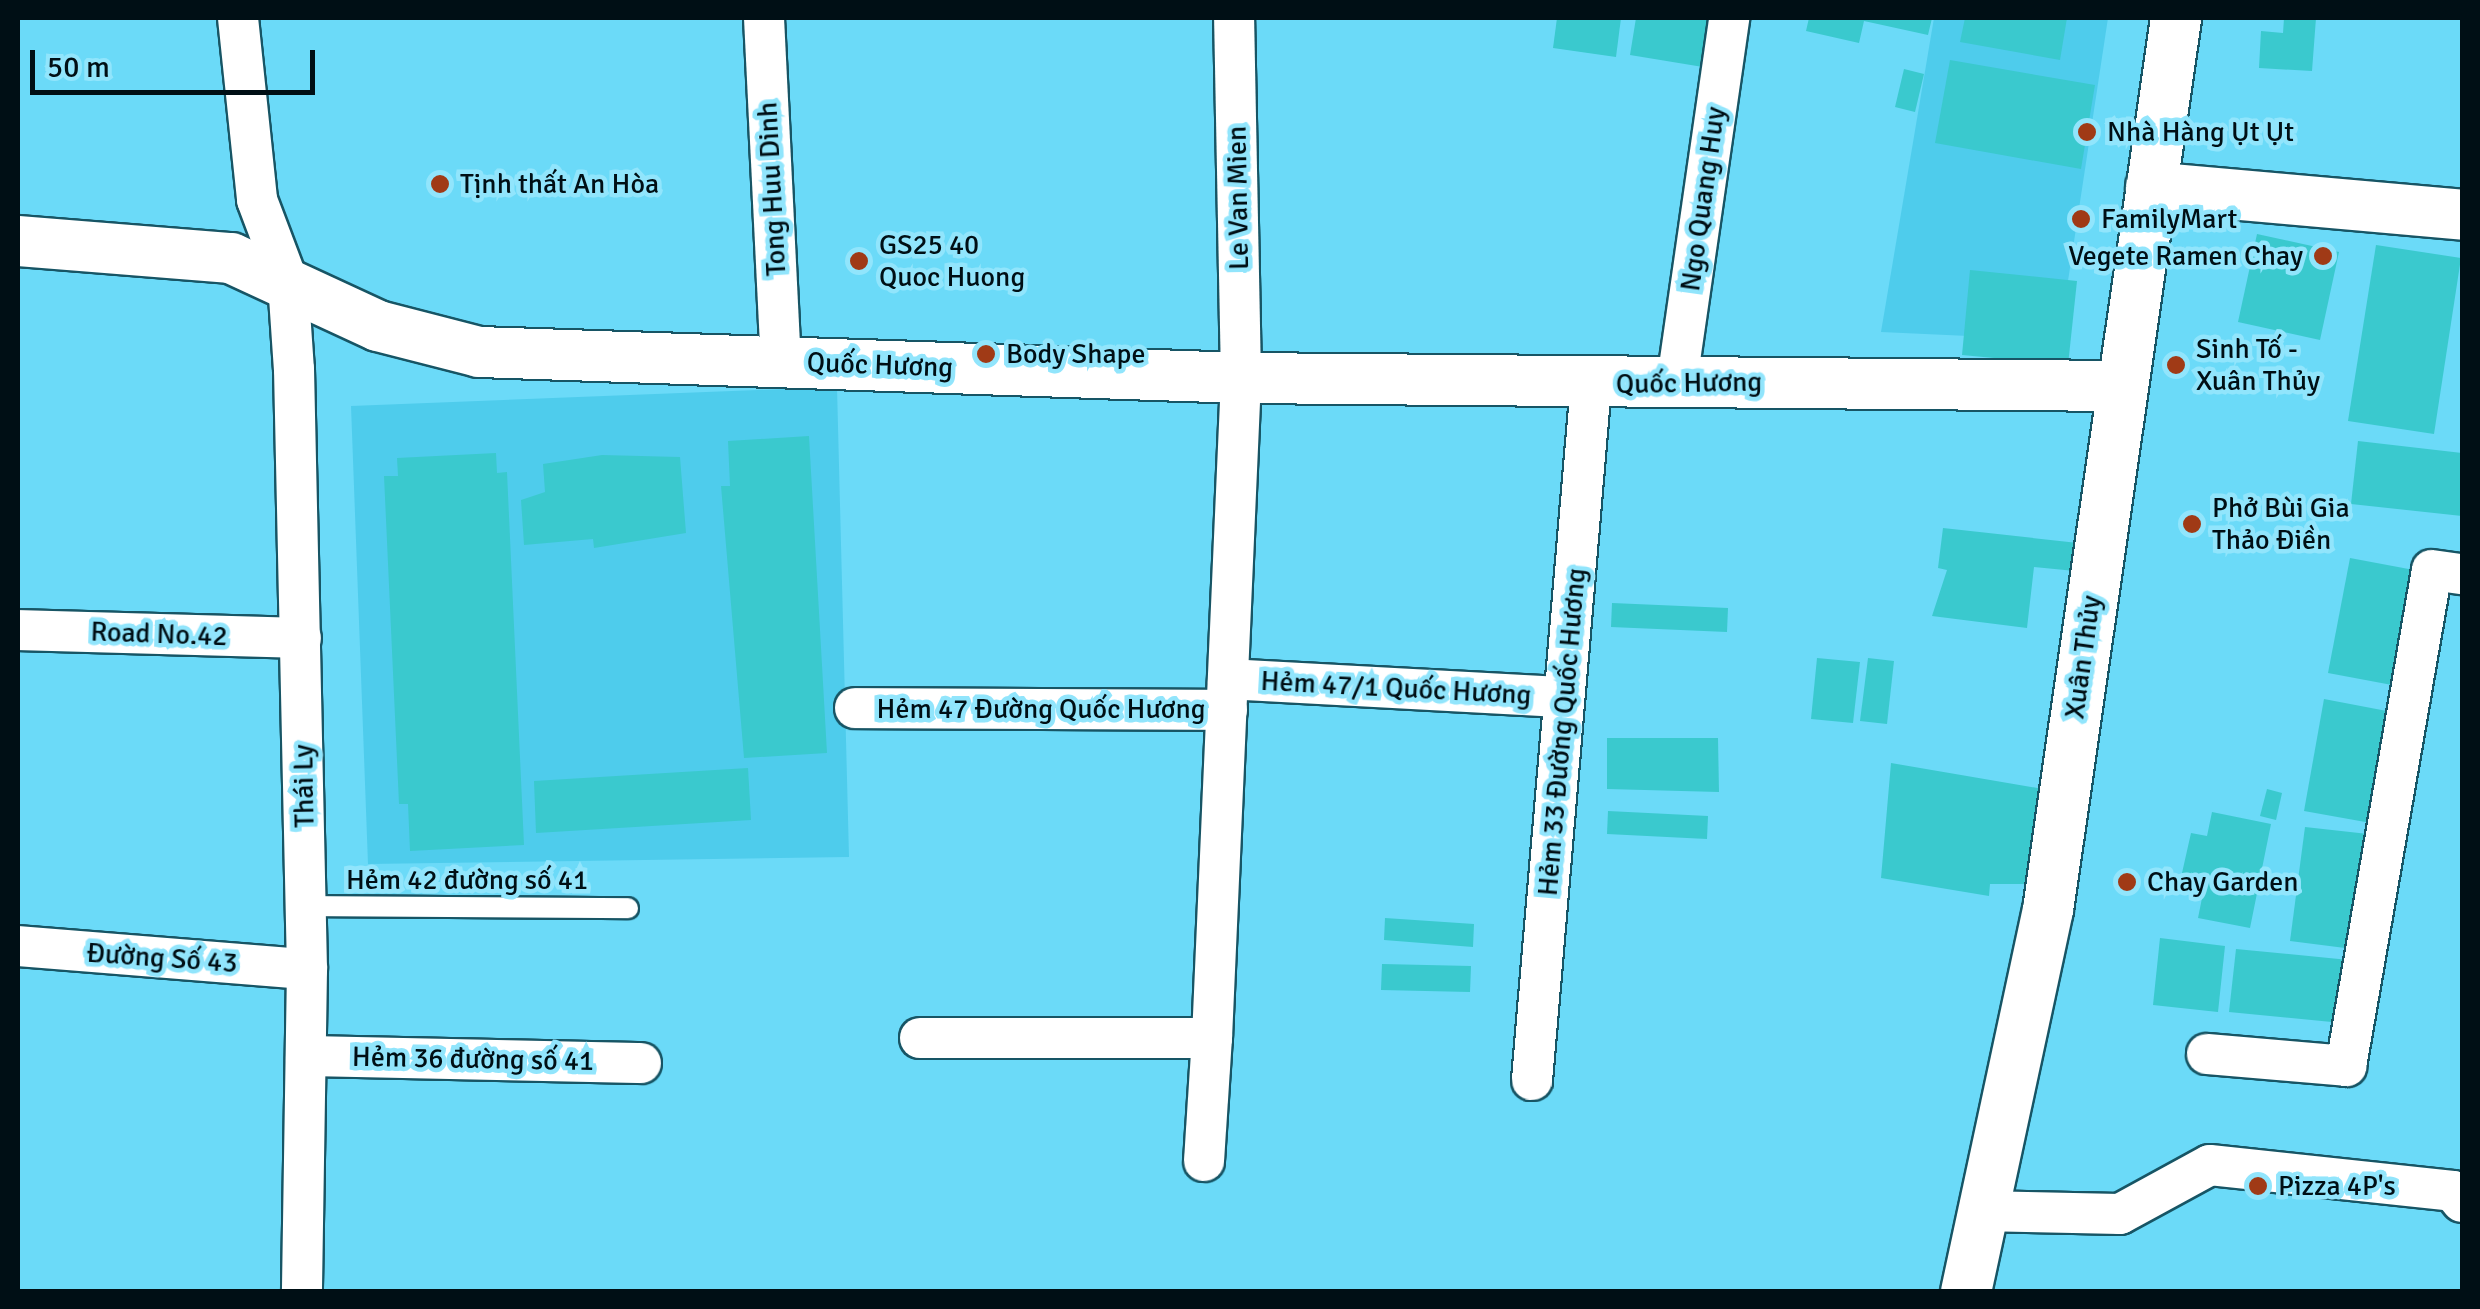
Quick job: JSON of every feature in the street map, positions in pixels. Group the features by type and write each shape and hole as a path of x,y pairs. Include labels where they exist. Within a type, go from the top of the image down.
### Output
{"street":[{"name":"Thái Ly","path":"238,18 258,200 288,282 302,638 307,969 302,1292"},
{"name":"Tong Huu Dinh","path":"764,18 781,362"},
{"name":"Le Van Mien","path":"1234,18 1241,378"},
{"name":"Ngo Quang Huy","path":"1677,381 1729,18"},
{"name":"Xuân Thủy","path":"1966,1292 1980,1211 2048,910 2176,18"},
{"path":"2150,187 2462,215"},
{"name":"Quốc Hương","path":"18,241 231,258 378,326 479,352 1241,378 2121,386"},
{"name":"Hẻm 47 Đường Quốc Hương","path":"1204,1161 1241,378"},
{"name":"Hẻm 33 Đường Quốc Hương","path":"1532,1080 1591,384"},
{"path":"2207,1054 2346,1066 2448,572"},
{"name":"Road No.42","path":"18,630 302,638"},
{"name":"Hẻm 47 Đường Quốc Hương","path":"854,708 1227,695"},
{"name":"Hẻm 47/1 Quốc Hương","path":"1227,695 1564,698"},
{"name":"Đường Số 43","path":"18,946 307,969"},
{"path":"920,1038 1212,1038"},
{"name":"Hẻm 36 đường số 41","path":"306,1056 641,1063"},
{"path":"1980,1211 2120,1214 2210,1165 2459,1195"}],"lane":[{"name":"Hẻm 42 đường số 41","path":"306,906 628,908"}],"shaded area":[{"path":"1934,18 2108,18 2059,340 1881,332"},
{"path":"837,387 849,857 368,864 351,406"}],"building":[{"path":"1557,18 1621,18 1616,57 1553,48"},
{"path":"1636,18 1711,18 1703,67 1630,55"},
{"path":"1809,18 1932,18 1928,35 1864,21 1859,43 1806,31"},
{"path":"1965,18 2067,18 2060,60 1960,42"},
{"path":"2284,18 2316,18 2312,71 2259,68 2261,31 2283,33"},
{"path":"1950,60 2095,85 2081,169 1935,143"},
{"path":"1904,69 1924,74 1915,112 1895,107"},
{"path":"2257,234 2339,252 2320,340 2238,322"},
{"path":"2376,245 2461,258 2434,434 2348,421"},
{"path":"1970,270 2077,281 2068,365 1962,355"},
{"path":"809,436 827,753 744,758 721,486 730,486 728,441"},
{"path":"2358,441 2462,453 2462,516 2351,504"},
{"path":"496,453 497,473 507,472 524,845 410,851 408,804 399,804 384,476 398,476 397,458"},
{"path":"602,455 680,457 686,533 594,548 593,539 524,545 521,500 545,492 543,464"},
{"path":"1943,528 2078,543 2075,571 2034,567 2027,628 1932,616 1947,570 1938,568"},
{"path":"2350,558 2414,570 2392,685 2328,673"},
{"path":"1612,603 1728,608 1727,632 1611,627"},
{"path":"1817,658 1860,662 1853,723 1811,719"},
{"path":"1868,658 1894,661 1887,724 1860,721"},
{"path":"2324,699 2392,712 2371,823 2304,811"},
{"path":"1607,738 1718,738 1719,792 1607,789"},
{"path":"1891,763 2043,789 2033,884 1990,884 1989,896 1881,878"},
{"path":"748,768 751,820 536,833 534,781"},
{"path":"2267,789 2282,793 2276,820 2260,816"},
{"path":"1608,811 1708,816 1707,839 1607,834"},
{"path":"2212,812 2271,824 2250,928 2198,918 2206,878 2182,873 2191,833 2207,836"},
{"path":"2305,827 2368,834 2353,949 2290,941"},
{"path":"1385,918 1474,924 1473,947 1384,940"},
{"path":"2160,938 2225,946 2218,1012 2153,1005"},
{"path":"2236,949 2349,960 2342,1023 2229,1012"},
{"path":"1382,964 1471,966 1470,992 1381,990"}],"place":[{"name":"Nhà Hàng Ụt Ụt","path":"2087,132"},
{"name":"Tịnh thất An Hòa","path":"440,184"},
{"name":"FamilyMart","path":"2081,219"},
{"name":"Vegete Ramen Chay","path":"2323,256"},
{"name":"GS25 40 Quoc Huong","path":"859,261"},
{"name":"Body Shape","path":"986,354"},
{"name":"Sinh Tố - Xuân Thủy","path":"2176,365"},
{"name":"Phở Bùi Gia Thảo Điền","path":"2192,524"},
{"name":"Chay Garden","path":"2127,882"},
{"name":"Pizza 4P's","path":"2258,1186"}]}
